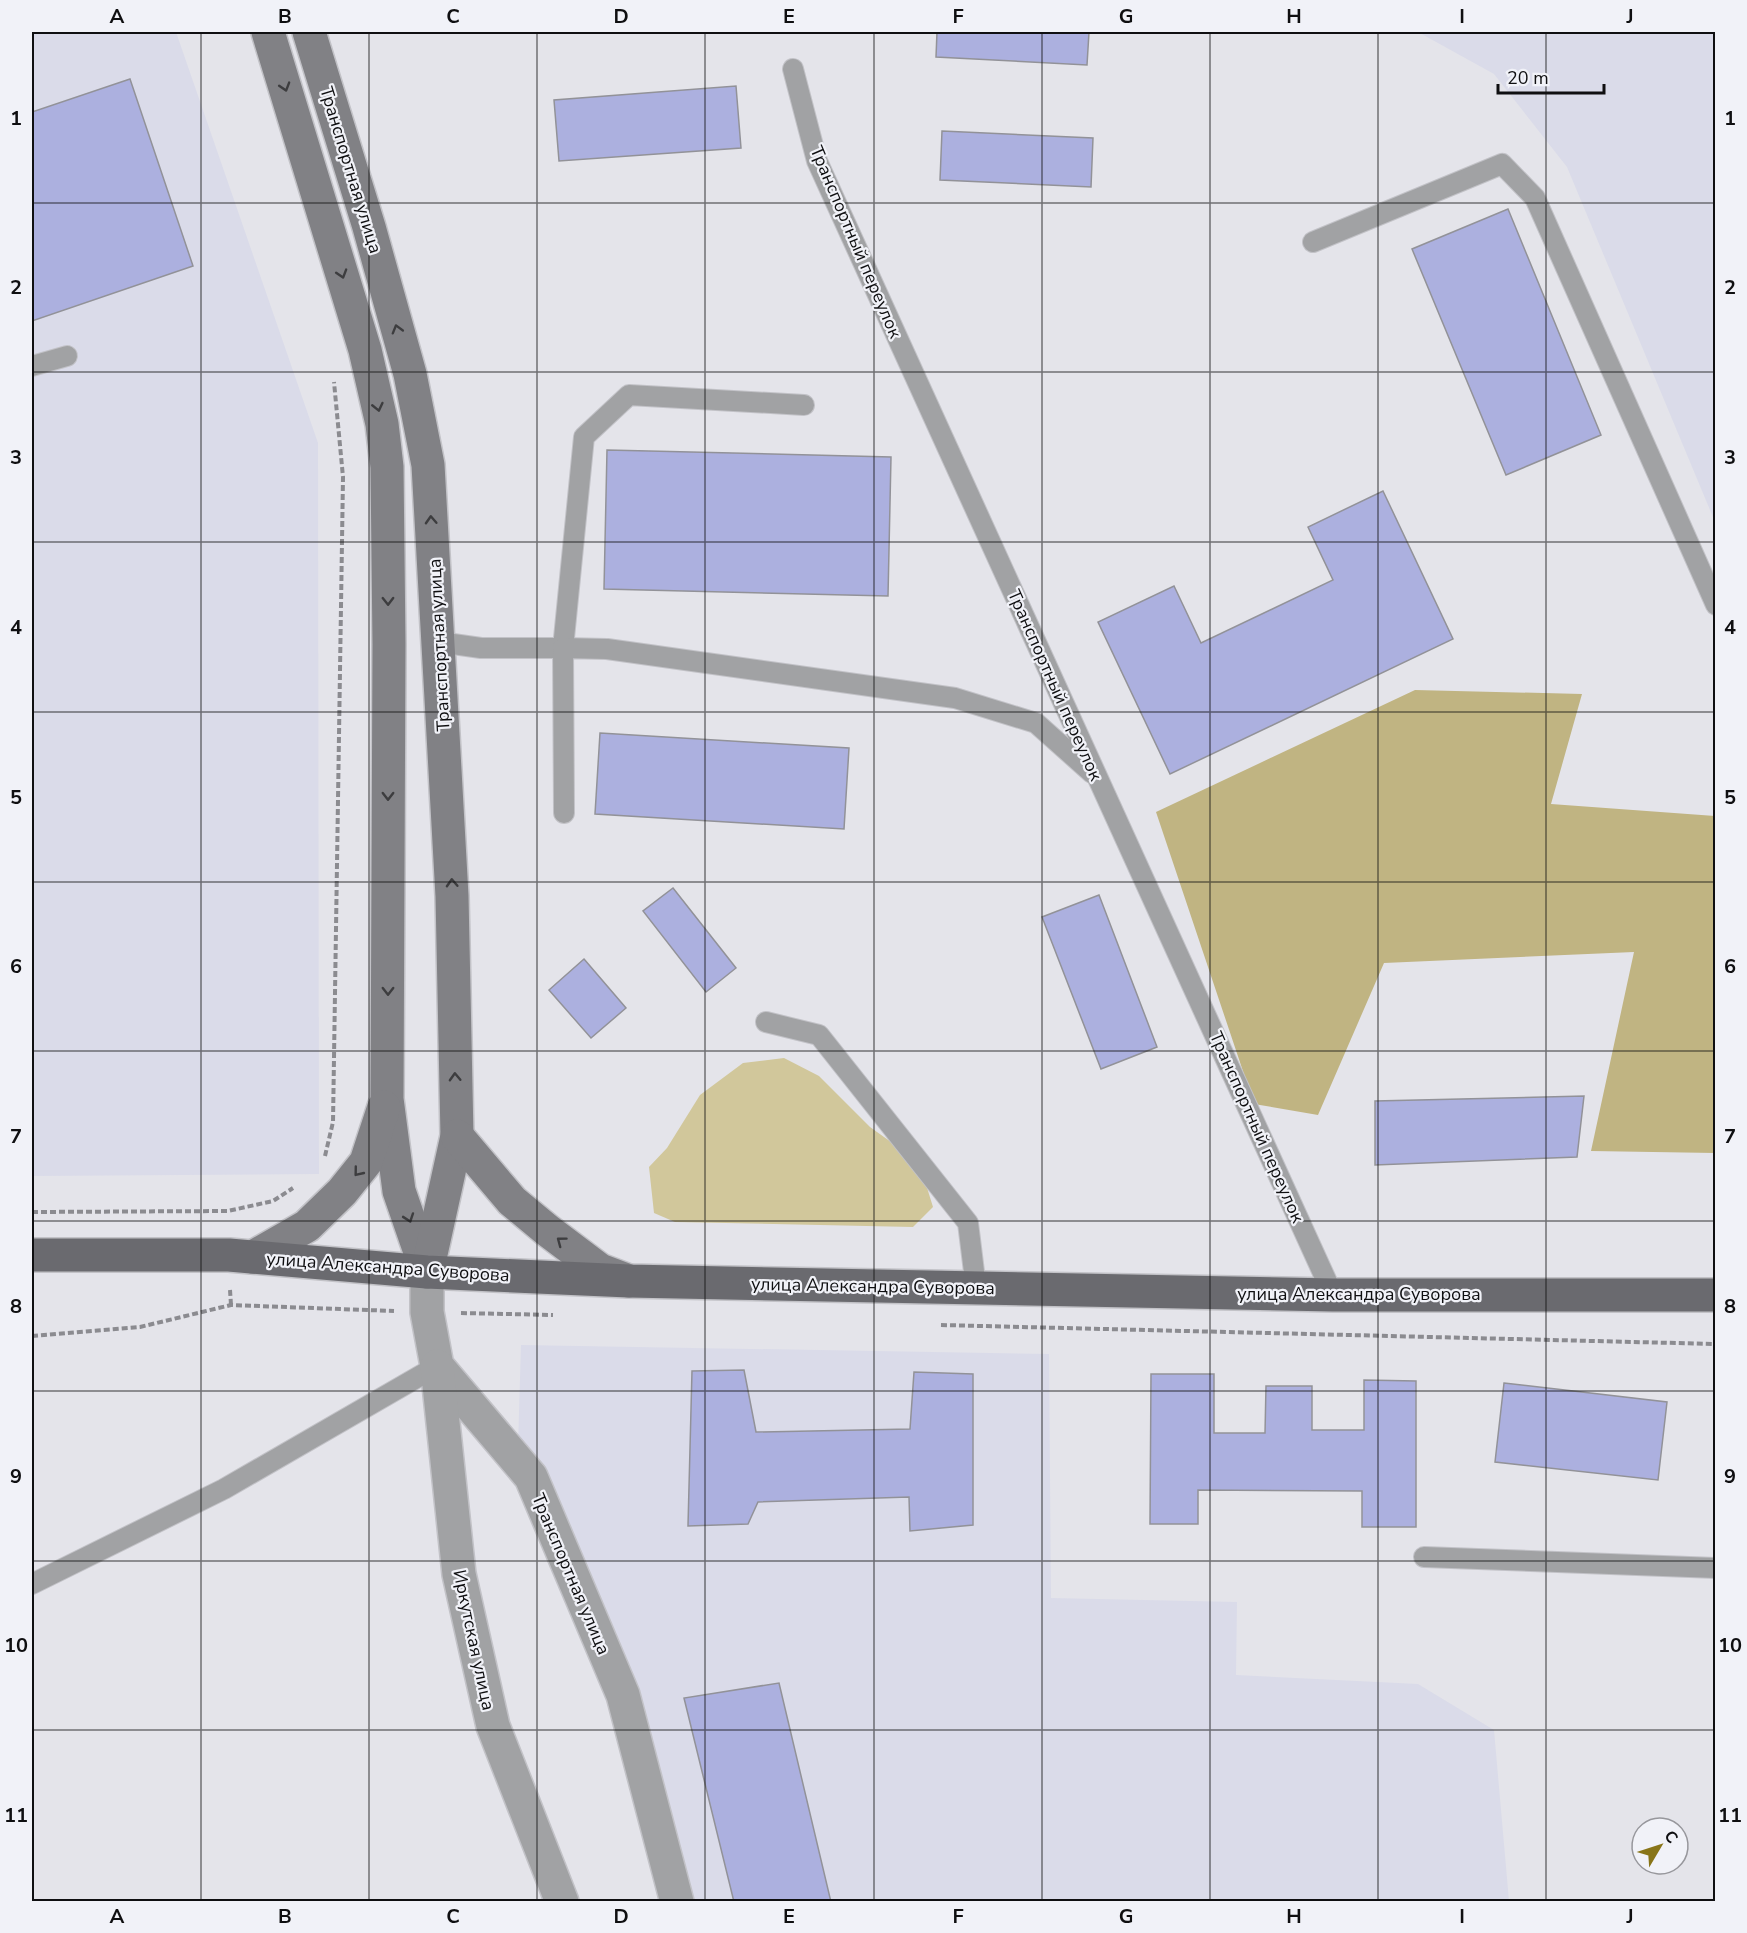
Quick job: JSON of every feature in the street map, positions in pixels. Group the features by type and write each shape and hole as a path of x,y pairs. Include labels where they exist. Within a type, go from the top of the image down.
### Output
{"main road":[{"name":"Транспортная улица","path":"268,32 365,350 382,424 387,467 387,1099 399,1191 427,1272"},
{"name":"Транспортная улица","path":"309,32 369,227 410,375 428,465 452,896 457,1136 427,1272"},
{"name":"Транспортная улица","path":"253,1257 307,1226 342,1192 366,1162 387,1099"},
{"path":"457,1136 513,1201 547,1230 600,1270 628,1281"},
{"name":"улица Александра Суворова","path":"32,1255 253,1257 427,1272 628,1281 1333,1295 1716,1295"}],"street":[{"name":"Транспортная улица","path":"427,1272 427,1312 437,1366 531,1477 623,1695 677,1902"},
{"name":"Иркутская улица","path":"437,1366 459,1574 493,1726 562,1902"}],"lane":[{"name":"Транспортный переулок","path":"793,69 817,161 1333,1295"},
{"path":"1313,242 1502,164 1534,198 1716,605"},
{"path":"32,366 67,356"},
{"path":"564,813 562,648 584,437 629,395 804,405"},
{"path":"439,642 481,648 607,649 955,698 1036,723 1098,778"},
{"path":"766,1022 819,1035 961,1214 968,1223 976,1288"},
{"path":"32,1584 224,1489 437,1366"},
{"path":"1424,1557 1716,1568"}],"path":[{"path":"319,1164 324,1157 333,1122 343,477 333,375"},
{"path":"32,1212 228,1211 273,1201 299,1184"},
{"path":"32,1336 140,1328 231,1305 558,1316"},
{"path":"940,1325 1716,1344"}],"shaded area":[{"path":"32,32 176,32 318,443 319,1174 32,1176"},
{"path":"1418,32 1715,32 1715,522 1567,167 1494,74"},
{"path":"1415,690 1582,694 1551,804 1715,816 1715,1153 1591,1151 1634,952 1384,963 1318,1115 1254,1104 1156,812"},
{"path":"784,1058 819,1076 870,1127 919,1162 933,1207 913,1227 675,1222 654,1213 649,1167 667,1148 700,1095 743,1063"},
{"path":"521,1345 1049,1354 1051,1598 1237,1602 1236,1675 1418,1684 1494,1730 1509,1901 667,1901 632,1753 518,1447"}],"building":[{"path":"937,32 1089,32 1087,65 936,57"},
{"path":"130,79 193,266 32,321 32,112"},
{"path":"736,86 741,148 559,161 554,100"},
{"path":"942,131 1093,138 1091,187 940,180"},
{"path":"1508,209 1601,435 1506,475 1412,249"},
{"path":"607,450 891,457 888,596 604,589"},
{"path":"1383,491 1453,639 1170,774 1098,622 1174,586 1201,643 1333,580 1308,527"},
{"path":"600,733 849,748 844,829 595,814"},
{"path":"673,888 736,968 706,992 643,911"},
{"path":"1099,895 1157,1047 1101,1069 1042,917"},
{"path":"584,959 626,1008 591,1038 549,990"},
{"path":"1584,1096 1577,1157 1375,1165 1375,1101"},
{"path":"744,1370 756,1432 910,1429 914,1372 973,1374 973,1525 910,1531 909,1497 758,1502 748,1524 688,1526 692,1371"},
{"path":"1151,1374 1214,1374 1214,1433 1265,1433 1266,1386 1312,1386 1312,1430 1364,1430 1364,1380 1416,1381 1416,1527 1362,1527 1362,1491 1198,1490 1198,1524 1150,1524"},
{"path":"1504,1383 1667,1402 1658,1480 1495,1462"},
{"path":"779,1683 831,1902 734,1902 684,1698"}]}
